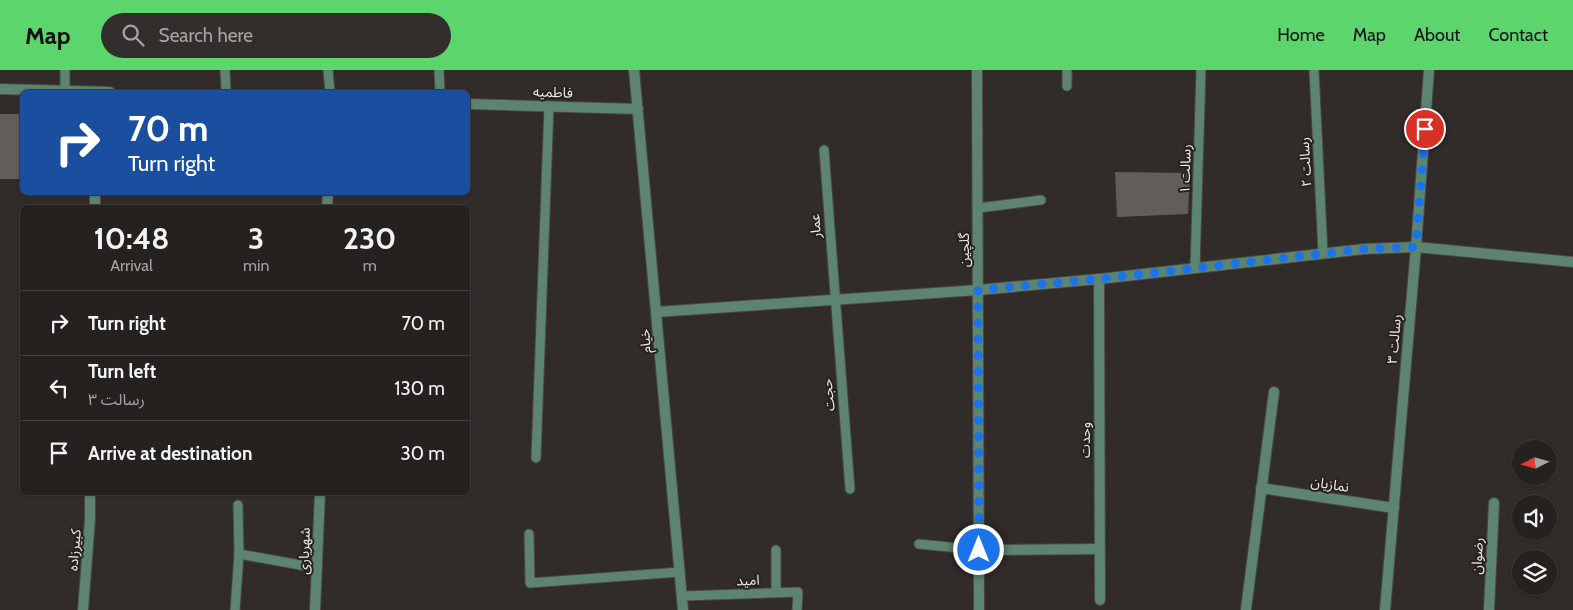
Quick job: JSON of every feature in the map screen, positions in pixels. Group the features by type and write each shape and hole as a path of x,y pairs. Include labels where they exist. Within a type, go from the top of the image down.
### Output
{"street":[{"name":"خیام","path":"634,70 683,610"},
{"name":"گلچین","path":"977,70 979,610"},
{"name":"رسالت ۳","path":"1385,610 1429,70"},
{"path":"0,89 32,90"},
{"name":"فاطمیه","path":"470,104 638,109"},
{"path":"656,312 978,290 1099,279 1364,249 1416,247 1573,262"},
{"name":"وحدت","path":"1099,279 1100,600"},
{"path":"1246,610 1274,392"},
{"name":"نمازیان","path":"1262,488 1394,508"},
{"name":"کبیرزاده","path":"83,610 90,495"},
{"name":"شهریاری","path":"315,610 320,495"},
{"name":"رضوان","path":"1488,610 1494,503"},
{"path":"979,550 1100,549"}],"lane":[{"path":"65,70 65,90"},
{"path":"225,70 226,90"},
{"path":"328,70 330,90"},
{"path":"438,70 440,90"},
{"path":"1067,70 1067,86"},
{"name":"رسالت ۱","path":"1195,268 1201,70"},
{"name":"رسالت ۲","path":"1314,70 1323,253"},
{"path":"536,458 549,106"},
{"name":"عمار","path":"824,150 834,300"},
{"path":"978,208 1041,200"},
{"name":"حجت","path":"834,300 850,488"},
{"path":"235,610 239,554 238,505"},
{"path":"529,534 530,583 680,572"},
{"path":"918,544 979,550"},
{"path":"776,550 776,592"},
{"path":"239,554 318,568"},
{"name":"امید","path":"682,596 798,592 797,610"}],"building":[{"path":"0,114 20,114 20,179 0,179"},
{"path":"1115,172 1190,173 1188,214 1117,217"}],"route":[{"path":"979,550 978,290 1099,279 1364,249 1416,247 1425,129"}]}
